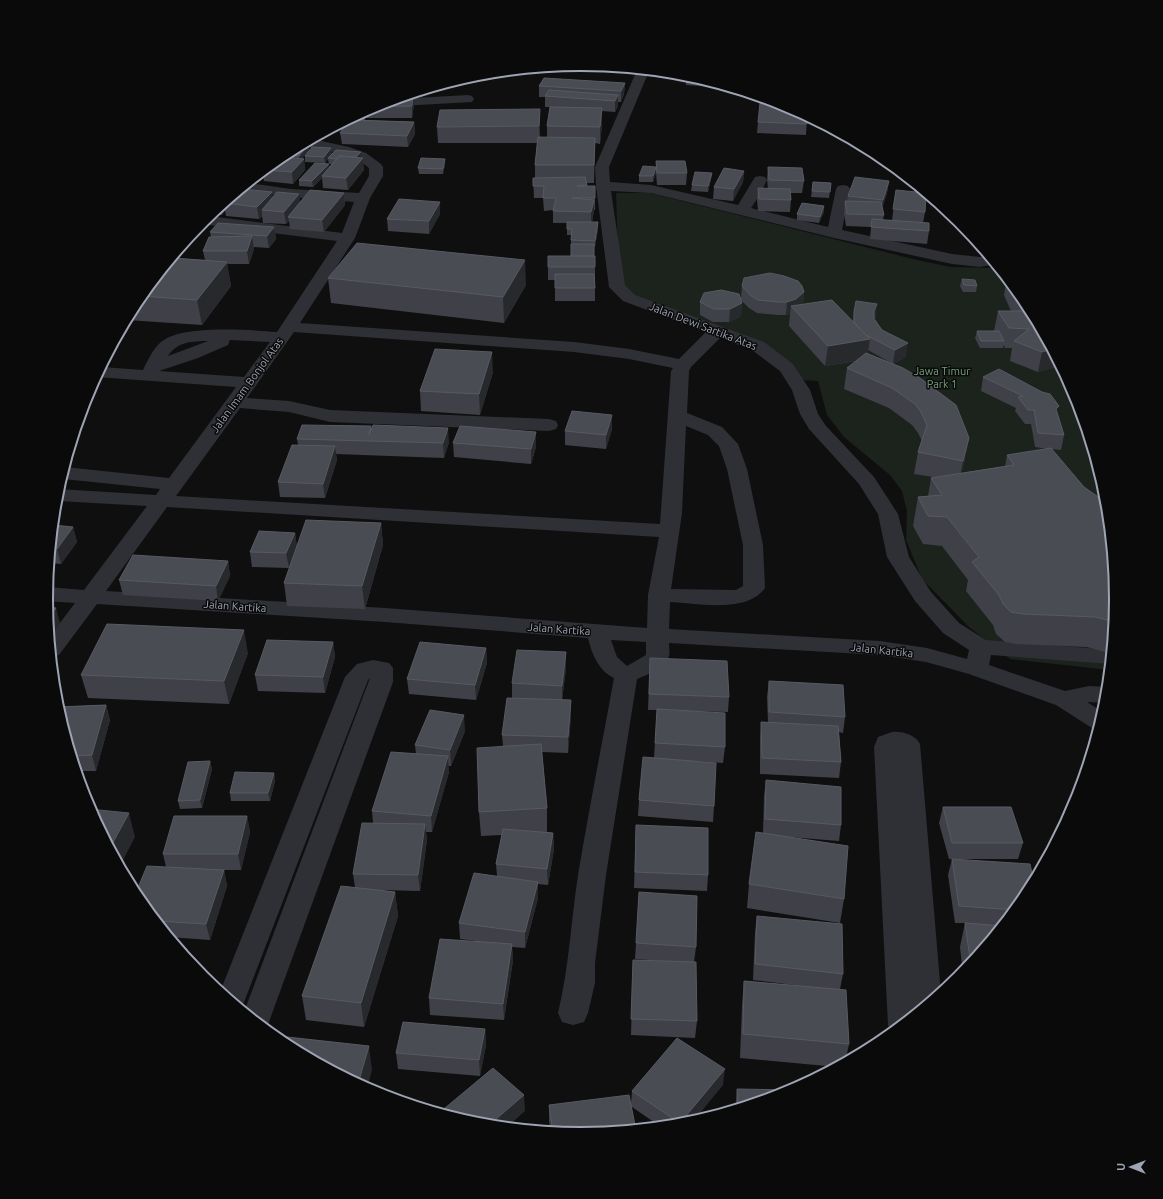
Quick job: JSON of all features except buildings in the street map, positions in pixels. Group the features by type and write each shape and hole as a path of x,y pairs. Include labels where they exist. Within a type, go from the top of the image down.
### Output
{"street":[{"name":"Jalan Dewi Sartika Atas","path":"641,75 602,167 603,186 617,287 629,298 714,334 758,346 787,368 801,390 809,414 818,429 867,481 888,514 898,557 923,596 951,628 981,646"},
{"path":"404,102 468,99"},
{"name":"Jalan Imam Bonjol Atas","path":"55,644 236,402 285,332 347,238 362,198 376,176 376,167 369,159 350,152 314,144"},
{"path":"742,210 752,196 760,180"},
{"path":"603,186 651,189 834,233 934,255 965,261 987,260"},
{"path":"250,188 290,193 362,198"},
{"path":"834,233 843,188"},
{"path":"213,221 347,238"},
{"path":"934,255 981,253"},
{"path":"151,371 233,336 285,332 574,347 688,360"},
{"path":"626,675 641,669 657,657 659,595 670,531 680,371 688,360 714,334"},
{"path":"105,372 151,371 249,382"},
{"path":"236,402 289,406 316,414 330,416 549,426"},
{"path":"659,595 730,598 741,597 749,593 754,588 753,545 737,469 728,444 716,431 678,416"},
{"path":"68,474 174,484"},
{"path":"63,495 670,531"},
{"name":"Jalan Kartika","path":"53,594 386,616 597,632 658,634 880,648 927,655 977,669 1064,699 1096,719"},
{"path":"597,632 605,657 611,666 626,675"},
{"path":"977,669 981,646 1106,657"},
{"path":"233,997 357,677 364,669 374,667 381,668 381,682 256,1016"},
{"path":"573,1013 580,983 581,963 592,875 626,675"},
{"path":"1064,699 1089,694 1101,695"},
{"path":"903,1019 886,747 887,743 891,740 904,741 908,744 909,750 927,1000"}],"green space":[{"name":"Jawa Timur Park 1","path":"616,193 650,193 917,260 951,267 993,268 1021,306 1039,335 1055,366 1070,397 1092,463 1100,496 1109,565 1109,634 1105,669 1010,659 969,627 922,579 906,540 907,511 902,491 890,475 844,437 827,415 818,381 801,380 759,341 646,303 625,289 619,276"}]}
